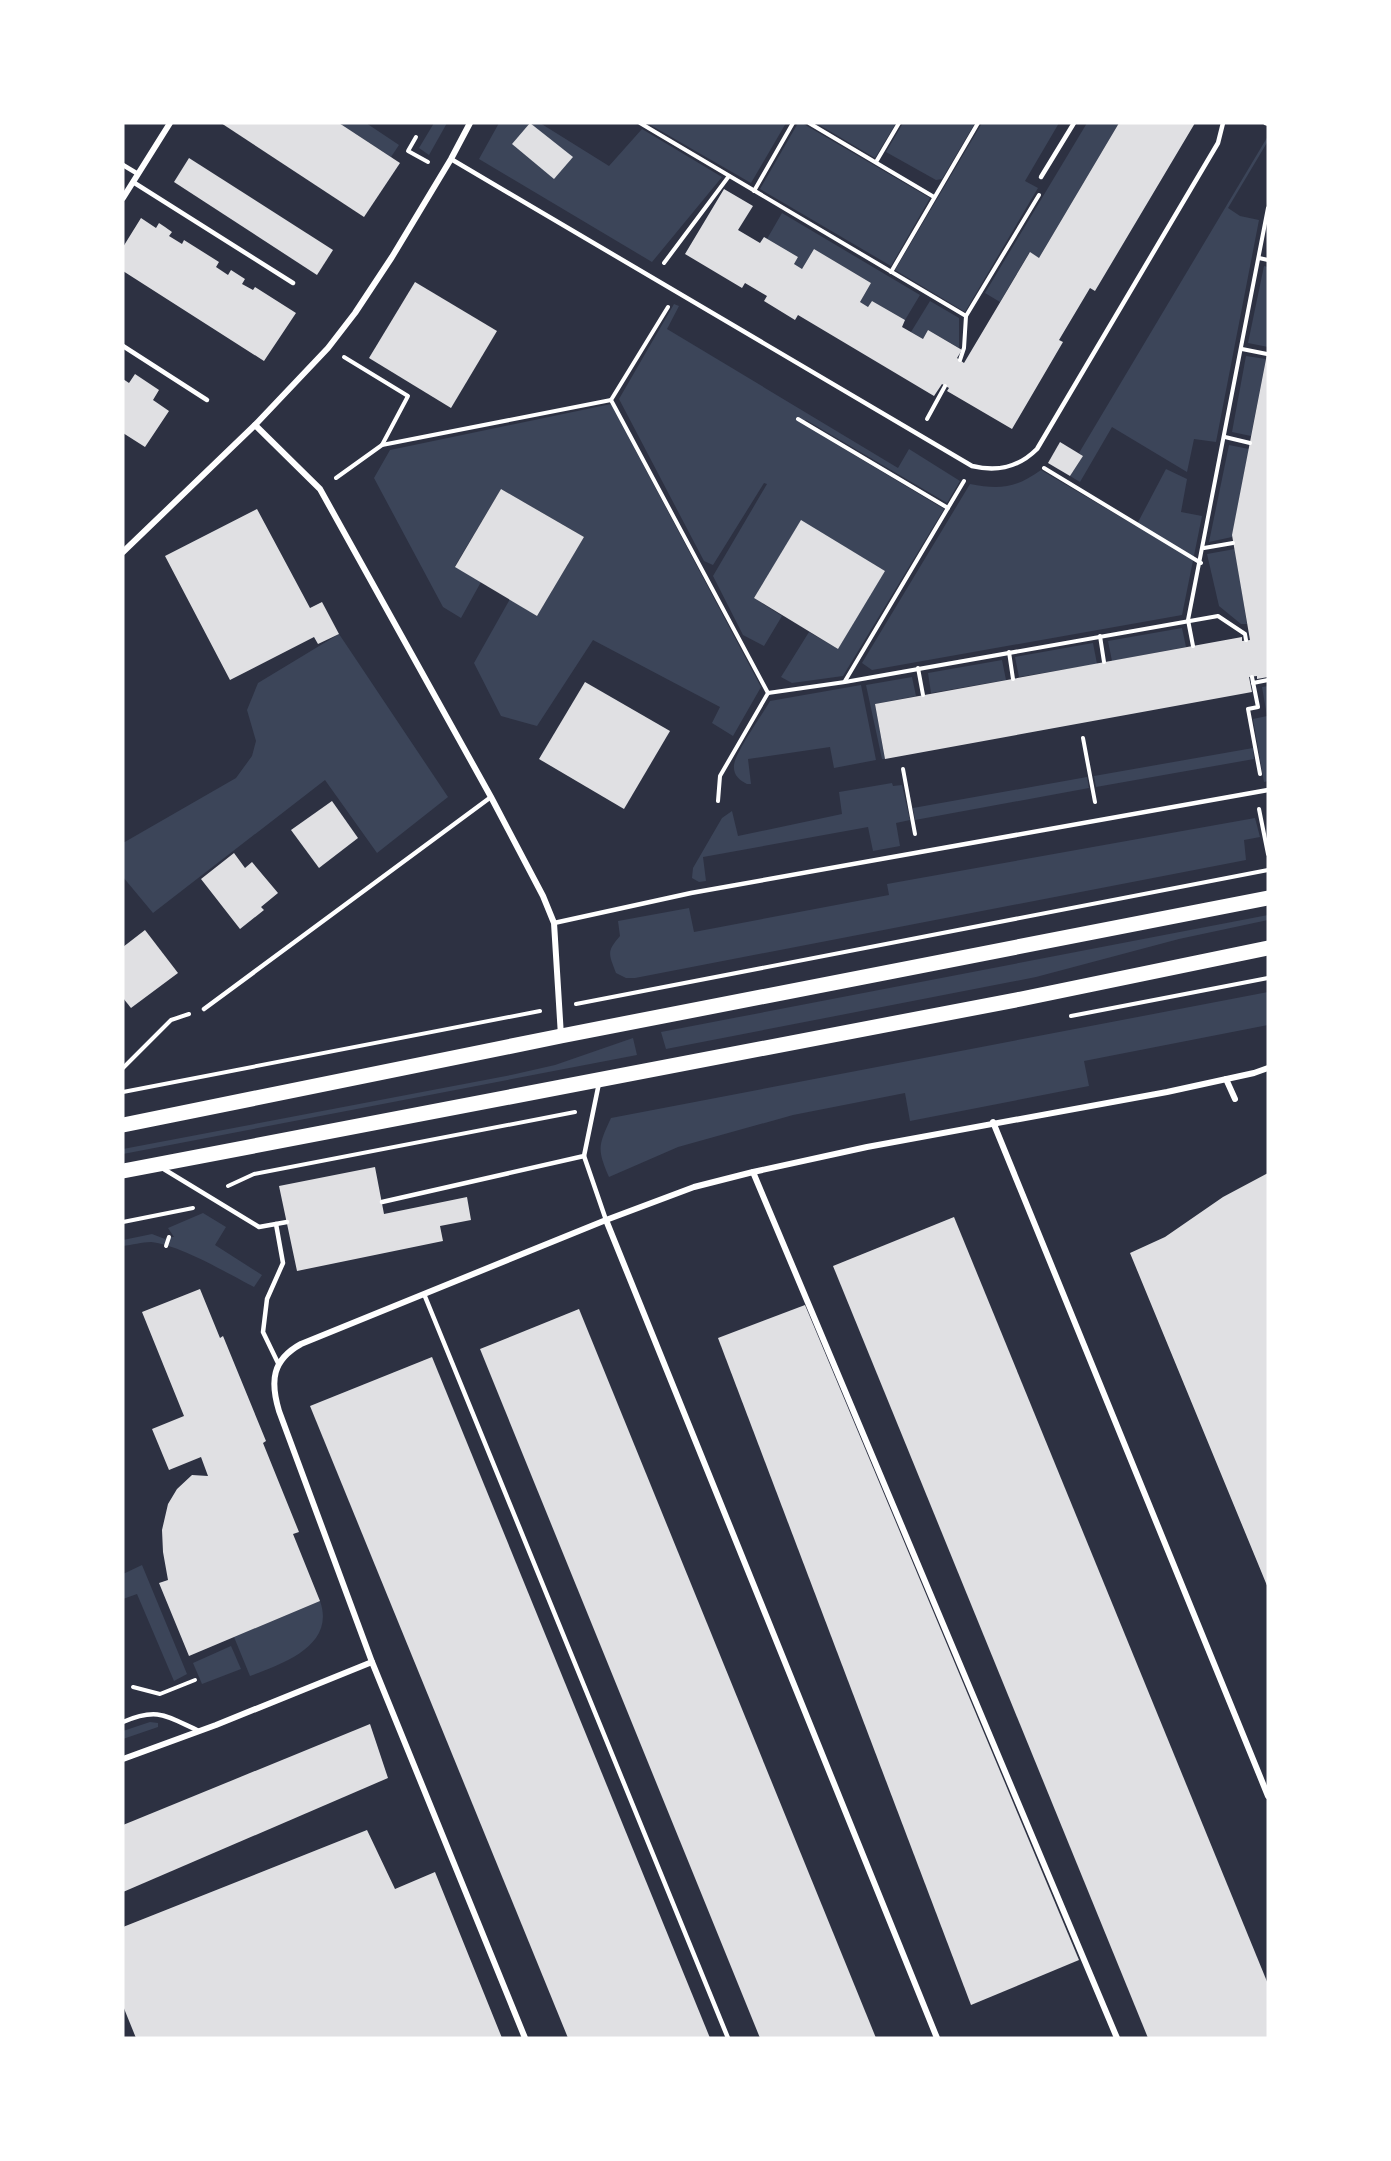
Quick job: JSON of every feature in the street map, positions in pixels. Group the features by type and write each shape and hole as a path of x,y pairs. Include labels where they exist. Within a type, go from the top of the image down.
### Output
{"main road":[{"path":"123,1125 561,1036 1268,898"},
{"path":"123,1172 1021,999 1268,948"}],"street":[{"path":"123,198 170,123"},
{"path":"123,552 255,425 328,348 355,313 444,171 470,123"},
{"path":"255,425 320,489 491,796 543,896 554,923 561,1036"},
{"path":"525,2038 372,1662 277,1403 274,1377 278,1364 290,1350 301,1344 680,1192 753,1172 993,1122 1167,1092 1268,1068"},
{"path":"1226,1079 1234,1099"},
{"path":"993,1122 1268,1796"},
{"path":"753,1172 1117,2038"},
{"path":"606,1220 937,2038"},
{"path":"123,1759 372,1662"}],"lane":[{"path":"1041,177 1074,123"},
{"path":"451,159 918,435 972,466 987,470 1007,468 1028,458 1037,449 1218,143 1223,123"},
{"path":"123,165 138,174"},
{"path":"133,182 293,283"},
{"path":"123,346 207,400"},
{"path":"554,923 691,893 1268,790"},
{"path":"204,1009 491,796"},
{"path":"600,1080 584,1156 606,1220"},
{"path":"382,1202 584,1156"},
{"path":"157,1165 259,1227 287,1222"},
{"path":"276,1224 283,1263 267,1299 263,1332 278,1364"},
{"path":"424,1294 728,2038"},
{"path":"123,1722 143,1714 161,1714 199,1731"}],"path":[{"path":"640,123 966,316"},
{"path":"754,191 793,123"},
{"path":"809,123 934,197"},
{"path":"876,162 900,123"},
{"path":"891,272 978,123"},
{"path":"416,137 408,151 444,171"},
{"path":"652,278 729,176"},
{"path":"960,360 964,348 966,316 1042,190 1041,177"},
{"path":"1193,646 1188,620 1204,548 1268,208"},
{"path":"1258,258 1268,260"},
{"path":"320,489 382,445 611,400 677,293"},
{"path":"328,348 408,396 382,445"},
{"path":"1242,349 1267,354"},
{"path":"918,435 945,386"},
{"path":"611,400 768,693"},
{"path":"798,419 948,508"},
{"path":"1225,437 1250,442"},
{"path":"1028,458 1201,563"},
{"path":"845,682 972,466"},
{"path":"1204,548 1233,543"},
{"path":"768,693 845,682 1218,616 1247,633 1246,640"},
{"path":"1100,636 1104,662"},
{"path":"1009,652 1013,679"},
{"path":"918,668 923,695"},
{"path":"1252,677 1258,707 1248,709 1257,758"},
{"path":"1253,683 1268,680"},
{"path":"717,801 720,776 768,693"},
{"path":"1083,738 1093,788"},
{"path":"903,769 912,820"},
{"path":"1256,793 1268,854"},
{"path":"123,1092 1268,870"},
{"path":"123,1068 171,1020 204,1009"},
{"path":"227,1186 254,1174 594,1108"},
{"path":"123,1222 194,1208"},
{"path":"166,1246 169,1237"},
{"path":"133,1687 159,1694 195,1680"}],"shaded area":[{"path":"339,123 366,123 399,145 391,157"},
{"path":"434,123 447,123 429,155 419,148"},
{"path":"499,123 540,123 609,166 642,129 722,177 652,262 479,159"},
{"path":"647,123 786,123 751,183"},
{"path":"798,123 802,123 930,198 891,266 760,189"},
{"path":"816,123 896,123 875,158"},
{"path":"903,123 975,123 942,179 936,180 886,152"},
{"path":"982,123 1059,123 1025,181 1038,188 965,312 895,270"},
{"path":"1087,123 1119,123 1039,258 1029,253 1000,302 985,293"},
{"path":"1268,136 1268,141 1228,208 1240,216 1259,220 1216,442 1194,439 1187,472 1112,427 1080,482 1070,476 1083,456 1079,453"},
{"path":"782,213 920,295 905,320 872,301 868,307 860,302 871,283 814,249 802,269 794,264 798,257 767,239"},
{"path":"1264,266 1268,267 1268,347 1248,343"},
{"path":"930,301 959,318 959,348 928,330 923,339 911,332"},
{"path":"674,304 679,306 667,329 898,468 909,449 960,481 947,503 806,420 803,424 944,509 843,676 792,683 781,677 809,632 838,649 885,571 801,521 754,598 782,616 764,646 743,635 713,576 767,484 764,483 713,565 704,561 619,399"},
{"path":"1246,356 1266,359 1251,436 1232,432"},
{"path":"611,404 761,687 733,736 712,723 720,707 593,640 537,726 501,716 474,663 510,599 537,616 584,537 501,489 455,566 481,582 461,618 443,607 374,478 390,450"},
{"path":"1229,445 1249,449 1232,537 1209,542"},
{"path":"1166,469 1187,479 1181,512 1202,516 1182,615 872,670 862,663 970,484 990,487 1007,486 1024,481 1041,470 1136,526"},
{"path":"1235,549 1247,624 1241,624 1219,606 1207,554"},
{"path":"1182,628 1186,647 1112,661 1108,641"},
{"path":"339,634 448,797 377,853 325,780 153,913 123,877 123,843 236,778 252,756 256,741 247,710 258,683"},
{"path":"1093,643 1097,664 1019,677 1015,657"},
{"path":"1002,660 1006,680 931,693 928,673"},
{"path":"912,677 916,696 875,704 885,759 882,759 866,685"},
{"path":"861,685 876,760 834,768 830,747 748,759 751,784 737,777 734,772 736,759 770,701"},
{"path":"1268,686 1268,781 1264,782 1253,719 1267,716 1262,687"},
{"path":"1253,748 1254,759 1096,787 1094,776"},
{"path":"1087,777 1089,788 915,820 913,808"},
{"path":"892,783 893,786 902,785 910,820 896,823 900,846 873,851 868,827 703,857 706,881 699,882 692,878 693,868 722,818 732,811 738,836 842,814 839,792"},
{"path":"1255,818 1260,837 1244,840 1246,860 635,978 626,978 616,973 610,957 612,946 620,936 618,921 689,908 694,932 889,895 887,884"},
{"path":"1268,915 1268,920 1179,939 1036,977 666,1049 661,1032"},
{"path":"1268,992 1268,1025 1084,1061 1089,1086 910,1121 905,1093 793,1115 678,1147 609,1177 602,1160 601,1142 611,1118"},
{"path":"633,1038 637,1055 123,1154 123,1149 555,1065"},
{"path":"203,1213 226,1227 215,1245 262,1275 254,1287 175,1248 151,1242 123,1246 123,1240 152,1234 165,1239 174,1237 168,1228"},
{"path":"142,1565 187,1674 174,1681 137,1594 123,1599 123,1574"},
{"path":"320,1601 323,1617 320,1630 313,1641 290,1659 250,1676 234,1637"},
{"path":"231,1646 241,1669 202,1684 193,1663"},
{"path":"150,1722 158,1723 158,1727 123,1739 123,1731"}],"building":[{"path":"221,123 339,123 400,163 364,217"},
{"path":"530,123 573,157 554,179 512,144"},
{"path":"1119,123 1195,123 1095,291 1090,288 1059,340 1063,342 1012,429 947,391 949,388 942,384 934,396 798,315 795,320 764,301 767,296 745,283 742,288 685,254 724,189 753,206 738,230 760,243 764,237 798,257 794,264 802,269 814,249 871,283 860,302 868,307 872,301 905,320 902,327 923,339 928,330 962,350 957,358 964,363 1030,252 1039,258"},
{"path":"189,158 333,250 317,275 174,182"},
{"path":"141,218 156,228 159,223 172,232 169,236 182,244 184,240 219,262 216,267 228,275 231,270 245,279 242,284 253,290 255,287 296,313 264,361 123,271 123,247"},
{"path":"415,282 497,331 451,408 369,358"},
{"path":"1267,354 1268,677 1257,679 1257,676 1249,677 1252,692 885,759 875,704 1242,637 1242,641 1250,640 1232,535"},
{"path":"135,374 159,390 153,400 169,411 145,447 123,433 123,379 129,383"},
{"path":"1060,442 1083,456 1070,476 1048,463"},
{"path":"501,489 584,537 537,616 455,567"},
{"path":"257,509 310,608 322,602 339,634 318,644 314,637 230,680 165,556"},
{"path":"801,520 885,571 838,649 754,598"},
{"path":"585,682 670,731 624,809 539,759"},
{"path":"332,801 358,838 319,868 291,830"},
{"path":"234,853 245,868 252,862 278,893 261,907 264,910 240,929 201,879"},
{"path":"145,930 178,973 131,1008 123,998 123,947"},
{"path":"375,1167 384,1214 467,1197 471,1220 440,1226 443,1241 297,1271 279,1186"},
{"path":"1268,1173 1268,1588 1130,1253 1165,1237 1223,1197"},
{"path":"954,1217 1268,1984 1268,2038 1148,2038 833,1266"},
{"path":"200,1289 220,1338 223,1336 266,1441 263,1443 299,1532 293,1534 320,1601 189,1656 159,1583 168,1580 162,1530 168,1504 177,1489 192,1475 208,1476 201,1457 169,1470 152,1429 184,1416 142,1312"},
{"path":"805,1305 1079,1960 971,2005 718,1338"},
{"path":"579,1309 876,2038 760,2038 480,1349"},
{"path":"432,1357 710,2038 568,2038 310,1406"},
{"path":"370,1724 388,1778 123,1892 123,1825"},
{"path":"367,1830 395,1889 435,1872 502,2038 136,2038 123,2006 123,1927"}]}
